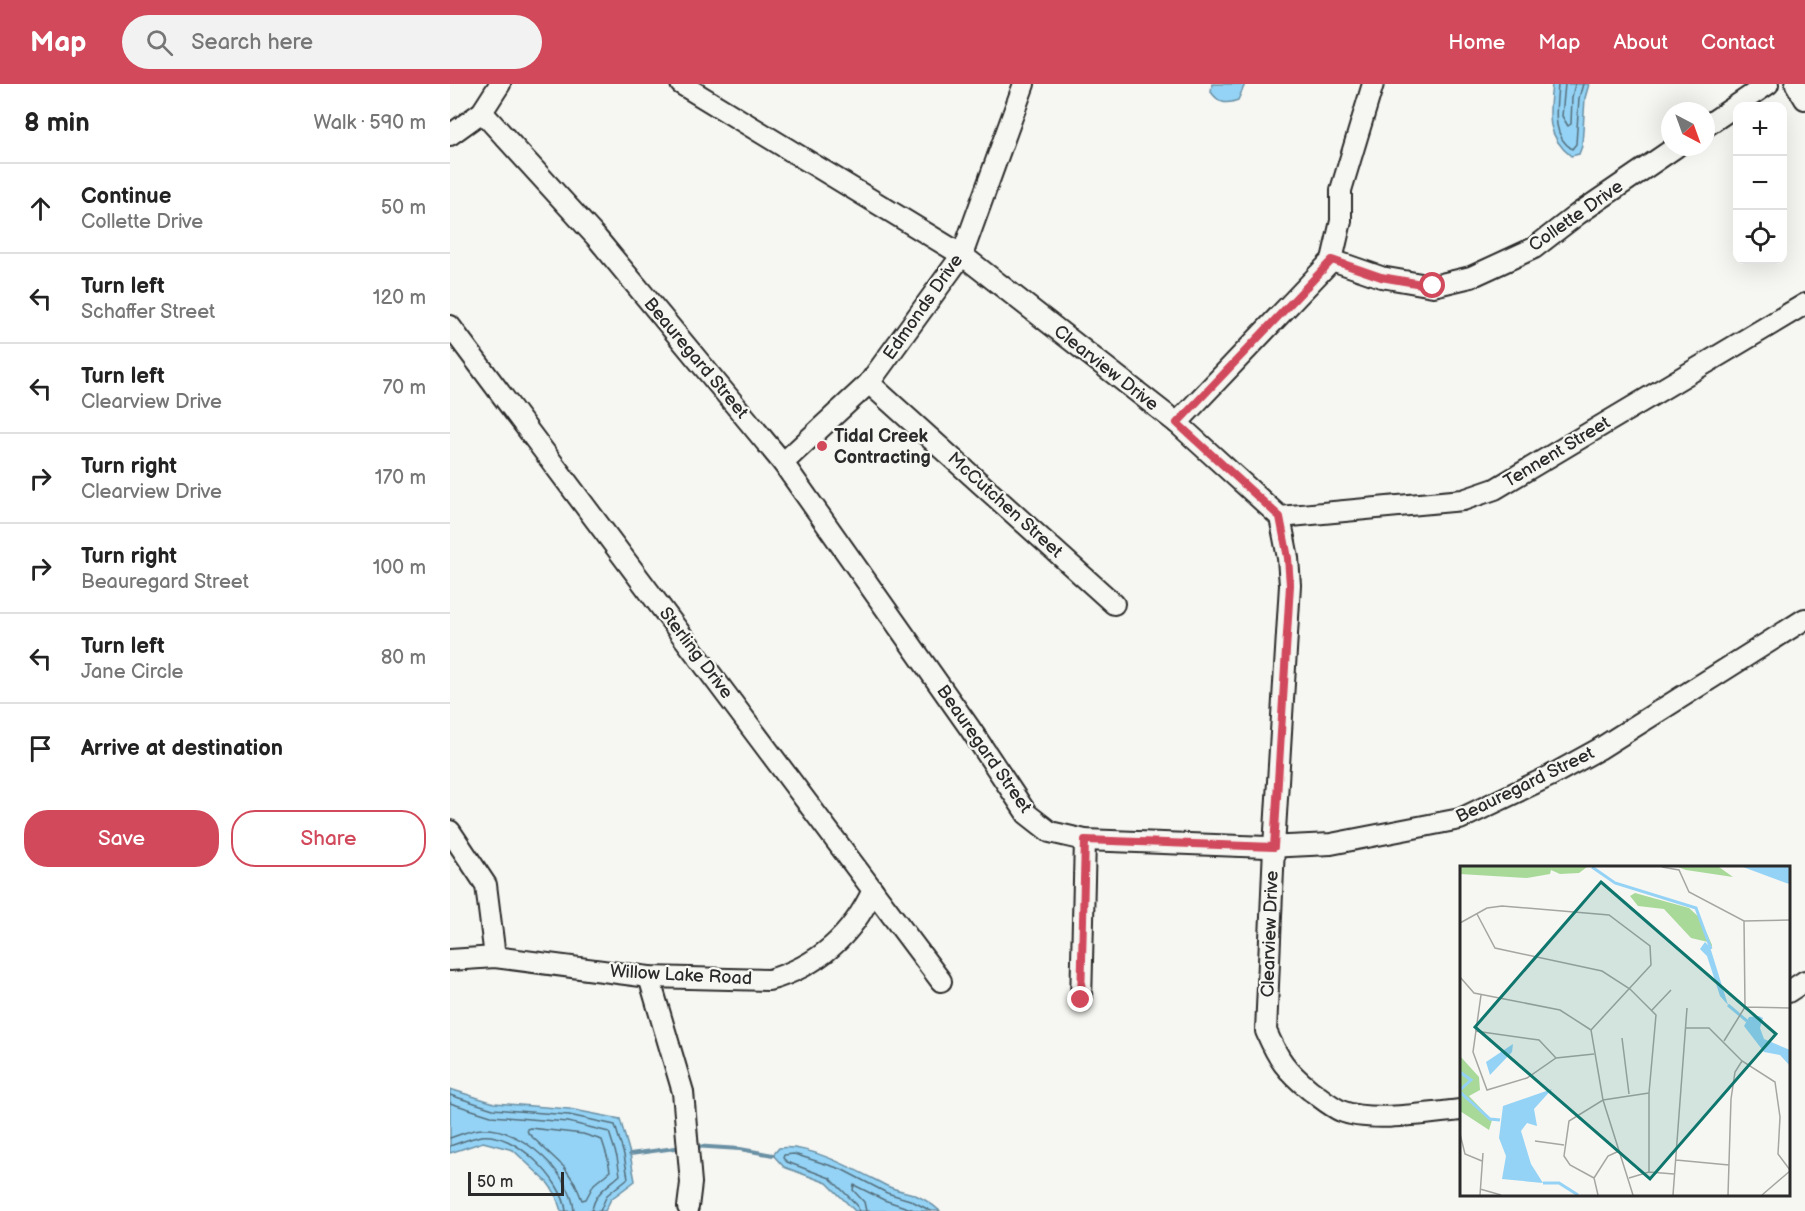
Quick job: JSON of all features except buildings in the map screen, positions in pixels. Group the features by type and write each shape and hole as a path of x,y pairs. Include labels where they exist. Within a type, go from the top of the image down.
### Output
{"street":[{"path":"450,135 482,112 500,84"},
{"name":"Edmonds Drive","path":"783,463 869,383 962,255 1024,84"},
{"path":"1177,423 1332,260 1341,221 1341,190 1373,84"},
{"path":"1715,120 1768,84"},
{"path":"1796,84 1805,99"},
{"name":"Clearview Drive","path":"691,86 962,255 1177,423 1280,517 1288,558 1290,585 1274,847 1266,1031 1277,1057 1294,1077 1343,1112 1363,1116 1396,1116 1460,1110"},
{"name":"Beauregard Street","path":"482,112 596,237 783,463 969,727 1027,814 1050,832 1085,840 1274,847 1331,844 1418,829 1460,819 1550,776 1599,749 1805,619"},
{"name":"Collette Drive","path":"1332,260 1381,277 1433,286 1471,277 1534,248 1578,214 1663,156"},
{"name":"Tennent Street","path":"1280,517 1463,500 1495,489 1805,304"},
{"name":"Sterling Drive","path":"450,326 941,981"},
{"name":"McCutchen Street","path":"869,383 1114,604"},
{"path":"450,831 486,885 495,957"},
{"path":"1081,1000 1085,840"},
{"name":"Willow Lake Road","path":"450,960 495,957 649,977 770,980 788,975 824,954 842,938 865,907 873,890"},
{"path":"649,977 683,1092 691,1183 688,1210"},
{"path":"1790,991 1805,981"}],"water":[{"path":"1212,84 1245,84 1238,100 1226,103 1217,99 1211,92"},
{"path":"1552,84 1589,84 1585,98 1582,146 1579,154 1571,156 1553,132 1550,114"},
{"path":"450,1089 494,1103 569,1109 620,1119 635,1181 611,1199 605,1211 561,1211 555,1193 547,1182 513,1150 483,1142 450,1153"},
{"path":"779,1148 805,1150 835,1160 890,1187 917,1196 940,1211 855,1211 827,1183 784,1167 773,1155"}],"waterway":[{"path":"693,1146 740,1149 773,1155"},
{"path":"630,1154 683,1147"}],"place":[{"name":"Tidal Creek Contracting","path":"822,446"}],"route":[{"path":"1081,1000 1085,840 1274,847 1290,585 1288,558 1280,517 1177,423 1332,260 1381,277 1433,286"}]}
